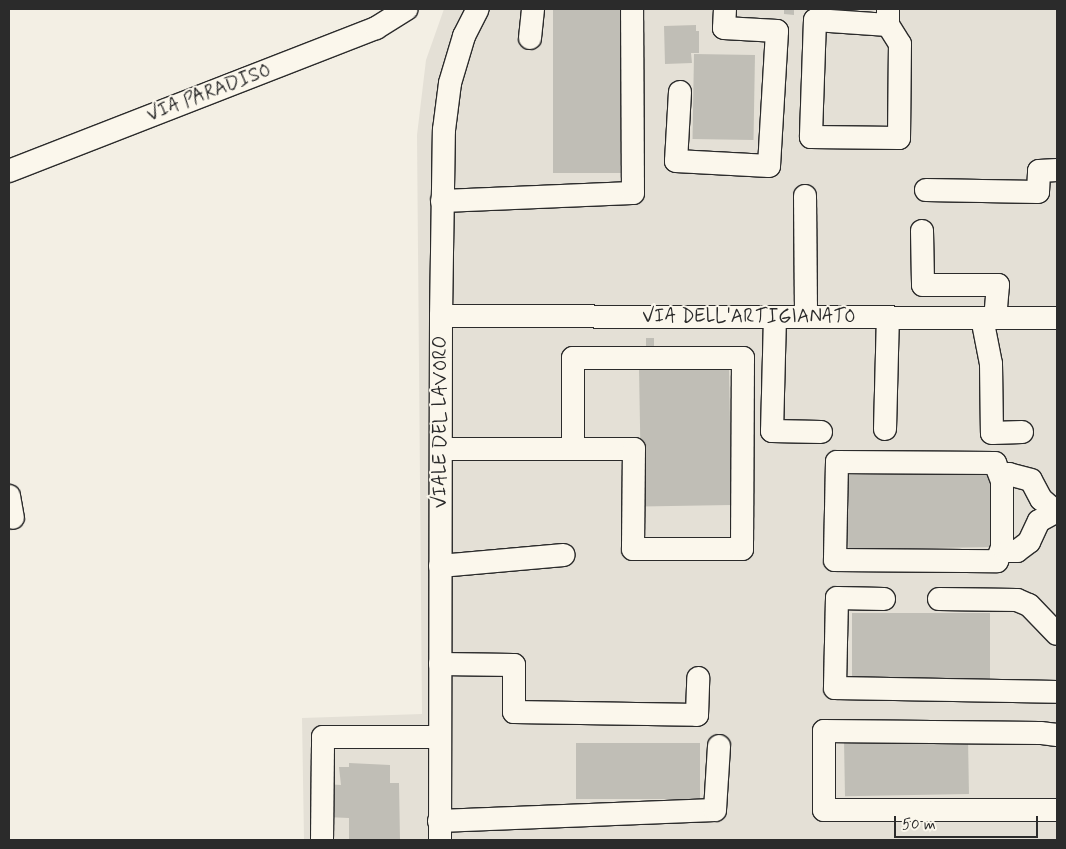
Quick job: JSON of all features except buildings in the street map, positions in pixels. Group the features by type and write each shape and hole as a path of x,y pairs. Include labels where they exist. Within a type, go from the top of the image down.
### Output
{"street":[{"name":"VIA PARADISO","path":"9,171 376,28 406,9"},
{"name":"VIALE DEL LAVORO","path":"439,831 440,449 444,130 450,82 464,36 478,9"},
{"path":"530,38 533,9"},
{"path":"442,201 633,193 632,9"},
{"path":"680,92 676,161 769,166 777,31 724,28 725,9"},
{"path":"888,17 900,44 899,138 811,137 815,20 888,17"},
{"path":"926,190 1038,192 1039,171 1057,170"},
{"path":"805,196 806,317"},
{"path":"922,231 923,285 998,285 988,318 992,433 1022,432"},
{"name":"VIA DELL'ARTIGIANATO","path":"441,316 1057,318"},
{"path":"775,317 772,431 821,432"},
{"path":"885,429 888,317"},
{"path":"440,449 572,449 634,449 633,549 742,549 743,358 573,358 572,449"},
{"path":"837,462 995,463 1002,481 1002,547 996,561 835,560 837,462"},
{"path":"1002,481 1009,474 1032,480 1041,499 1056,511 1039,521 1029,542 1017,551 1008,551 1002,547"},
{"path":"440,566 564,555"},
{"path":"884,598 837,598 835,688 1057,692"},
{"path":"939,599 1017,600 1029,605 1057,634"},
{"path":"440,664 514,665 514,712 697,715 698,678"},
{"path":"1057,735 1040,733 824,731 824,810 1057,810"},
{"path":"322,840 323,737 440,737"},
{"path":"439,831 715,810 719,746"}],"shaded area":[{"path":"444,9 1057,9 1057,840 304,840 302,718 422,714 417,135 426,60"}]}
